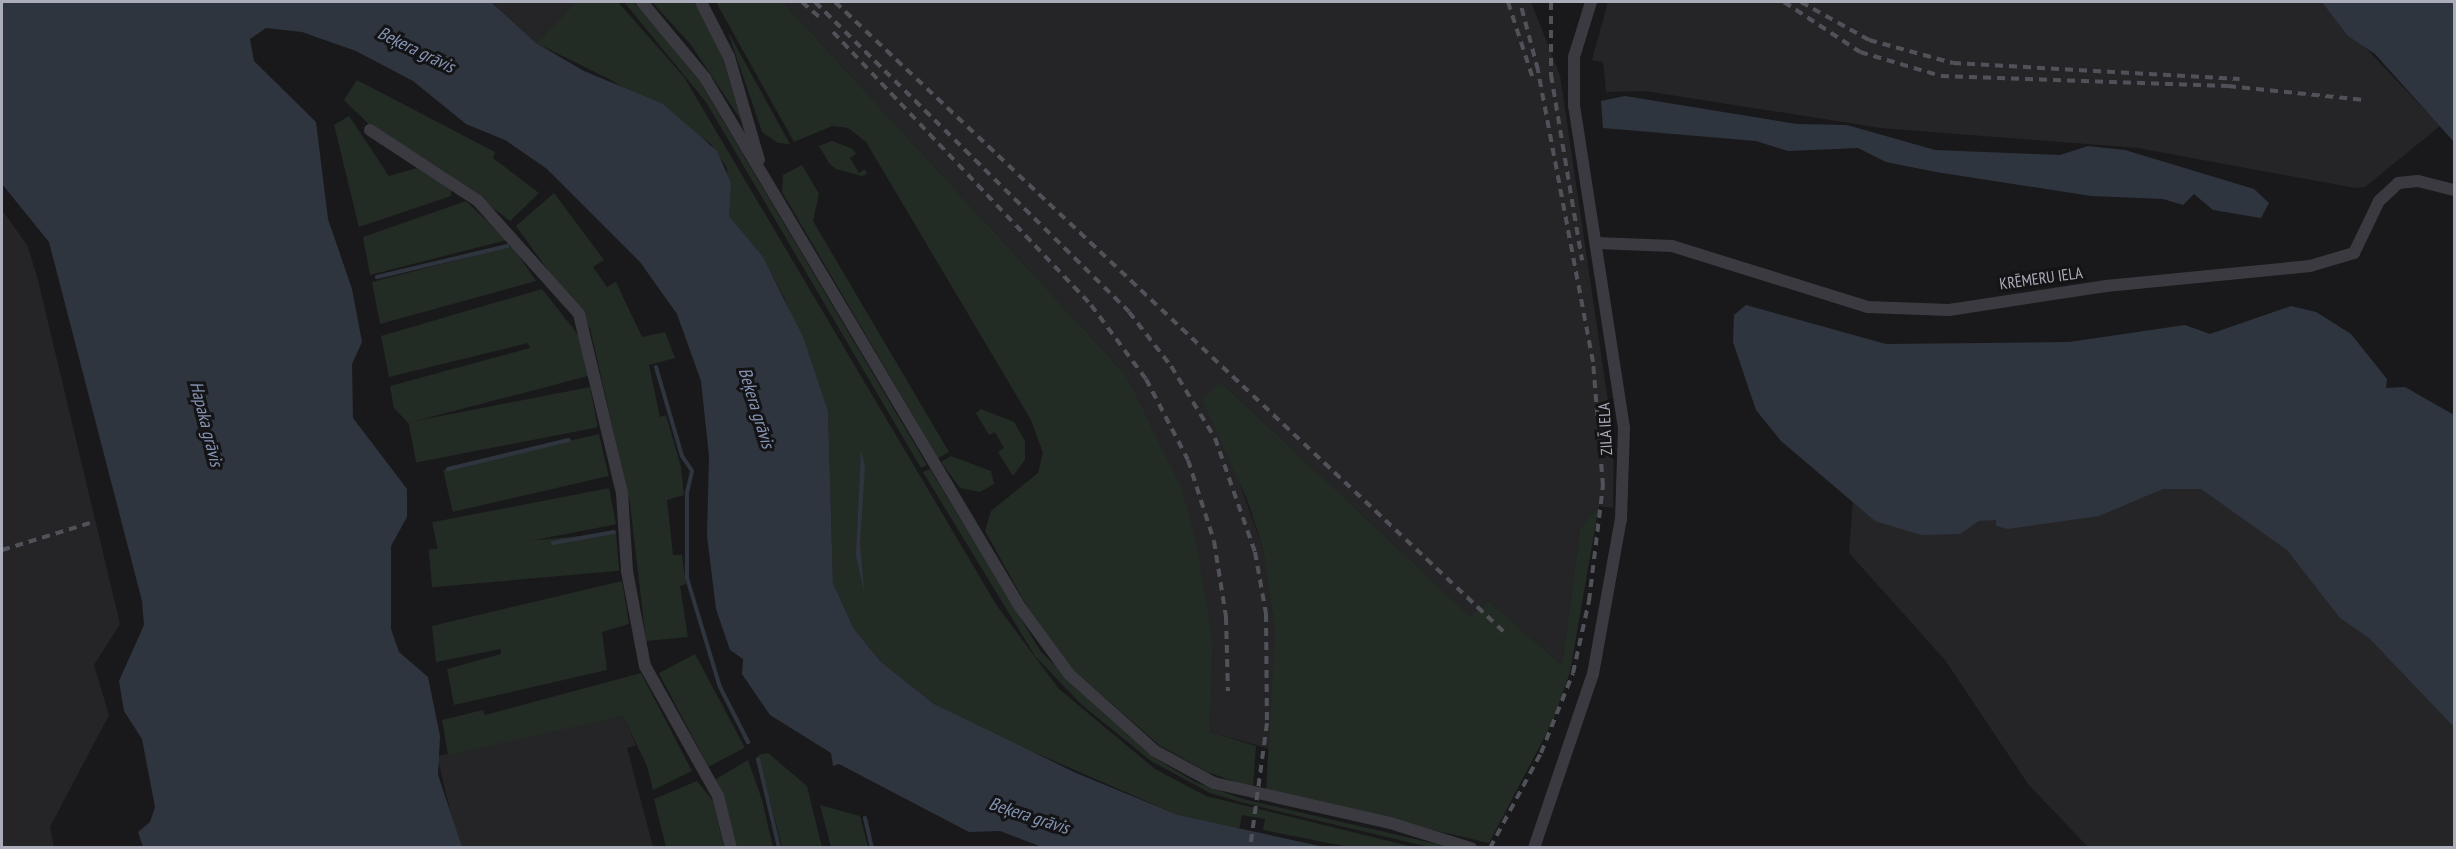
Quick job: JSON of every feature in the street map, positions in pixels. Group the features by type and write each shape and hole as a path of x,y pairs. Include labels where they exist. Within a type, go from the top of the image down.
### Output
{"street":[{"path":"642,2 688,53 765,175 1020,608 1083,688 1155,751 1214,783 1471,848"},
{"path":"701,2 729,57 765,175"},
{"name":"ZILĀ IELA","path":"1534,848 1590,685 1618,558 1624,428 1574,106 1574,57 1591,2"},
{"path":"370,130 478,201 579,314 622,493 627,571 645,666 718,796 732,848"},
{"name":"KRĒMERU IELA","path":"1597,243 1672,246 1868,308 1949,309 2106,286 2310,266 2354,253 2379,201 2398,183 2418,181 2454,190"}],"shaded area":[{"path":"491,2 576,2 536,43"},
{"path":"576,2 618,2 684,77 997,606 1059,689 1155,769 1206,796 1413,847 1349,847 1263,830 1265,819 1242,815 1239,830 1178,815 976,727 934,704 881,662 854,629 833,583 828,411 784,297 763,258 729,216 727,168 711,144 611,80 536,43"},
{"path":"624,2 633,2 648,17 700,82 927,465 921,468 706,102"},
{"path":"652,2 693,2 719,46 741,120 691,45"},
{"path":"716,2 783,2 1125,374 1182,489 1198,551 1213,641 1210,732 1256,746 1253,788 1207,772 1159,745 1072,669 1034,619 985,531 991,511 1038,473 1043,453 1031,420 866,142 848,128 832,126 794,142"},
{"path":"783,2 1531,2 1560,75 1614,442 1613,508 1599,506 1580,528 1562,665 1489,601 1472,618 1221,382 1203,400 1227,447 1263,549 1275,632 1276,681 1270,749 1210,732 1213,641 1198,551 1125,374"},
{"path":"1608,2 2322,2 2440,126 2365,187 2355,188 2138,148 1881,128 1645,91 1606,92 1603,62 1592,60"},
{"path":"728,32 790,144 778,143 762,132"},
{"path":"357,80 495,152 493,158 539,193 510,221 444,171 377,132 344,100"},
{"path":"349,116 389,176 417,168 451,189 451,196 359,227 334,125"},
{"path":"832,141 853,149 856,154 850,158 859,173 865,169 867,174 862,176 836,169 829,163 819,146"},
{"path":"802,165 819,194 813,221 949,452 938,458 782,192 783,175"},
{"path":"554,193 604,260 593,267 607,287 616,282 642,337 665,332 675,358 649,365 660,417 666,415 681,467 684,495 667,500 673,555 682,555 686,584 680,586 688,637 646,641 630,504 590,328 516,226"},
{"path":"466,201 507,240 370,275 363,237"},
{"path":"2,210 27,245 37,276 120,624 94,665 109,715 50,827 54,847 2,847"},
{"path":"512,246 536,281 380,324 372,282"},
{"path":"542,289 580,337 588,376 408,423 394,408 390,386 530,348 528,343 389,377 381,336"},
{"path":"1221,382 1471,617 1489,601 1562,665 1580,528 1599,506 1570,672 1553,721 1489,843 1266,791 1275,632 1263,549 1248,502 1202,399"},
{"path":"2253,383 2454,572 2454,847 2088,847 2028,784 1945,660 1849,553 1853,499"},
{"path":"590,387 598,427 416,463 408,422"},
{"path":"981,409 1014,422 1025,441 1025,460 1013,476 998,452 1004,448 995,432 989,435 976,413"},
{"path":"599,434 609,476 453,512 443,470"},
{"path":"951,456 991,471 994,484 980,492 960,488 941,462"},
{"path":"930,469 1041,652 1153,757 1195,782 1243,799 1449,847 1429,847 1240,802 1210,793 1151,761 1082,705 1035,656 923,472"},
{"path":"609,488 616,524 439,559 432,522"},
{"path":"616,533 619,571 432,587 429,549"},
{"path":"622,581 629,624 602,632 607,670 454,705 447,669 501,654 501,649 436,662 432,626"},
{"path":"695,654 745,748 709,767 659,673"},
{"path":"641,673 692,771 653,790 647,766 623,716 448,755 442,720 483,710 485,715"},
{"path":"623,716 636,745 627,748 653,847 459,847 437,756"},
{"path":"768,753 807,786 822,847 782,847 758,755"},
{"path":"748,760 762,800 773,847 737,847 716,779"},
{"path":"697,781 713,801 724,847 666,847 654,799"},
{"path":"820,805 860,816 868,847 831,847"}],"water":[{"path":"2,2 491,2 536,43 584,71 663,104 717,151 731,183 729,216 763,257 803,337 828,411 833,583 854,629 881,662 934,704 1076,773 1178,815 1324,847 1042,847 1000,831 969,832 839,764 833,766 831,753 770,715 742,674 743,659 730,650 716,609 707,536 709,456 701,381 677,314 640,262 547,169 505,140 466,124 413,81 356,51 302,32 266,28 250,39 254,61 316,122 328,219 352,289 362,342 352,364 353,418 407,489 407,517 391,546 391,629 399,652 428,677 440,736 438,775 462,847 143,847 138,832 150,822 155,807 142,739 124,711 119,681 144,625 142,601 49,242 2,184"},
{"path":"2322,2 2454,2 2454,142 2375,54 2348,36"},
{"path":"1625,96 1797,124 1847,125 1935,150 2060,155 2088,146 2125,150 2254,189 2269,203 2261,218 2213,210 2194,194 2183,205 2163,199 2091,196 1886,162 1858,148 1788,151 1756,141 1603,128 1601,101"},
{"path":"1746,305 1886,344 2069,342 2185,325 2210,334 2291,306 2316,312 2351,334 2387,379 2386,388 2405,387 2454,415 2454,727 2369,638 2340,618 2287,550 2201,489 2163,489 2099,516 2008,529 1996,526 1996,520 1979,521 1960,534 1921,535 1875,521 1781,441 1756,410 1733,342 1734,315"},
{"path":"861,450 865,467 860,543 864,592 856,555"}],"waterway":[{"path":"377,277 507,246"},
{"path":"656,367 682,456 692,471 687,492 687,578 720,687 748,742"},
{"path":"448,469 569,440"},
{"path":"553,543 614,532"},
{"path":"758,759 779,848"},
{"path":"865,818 872,848"}],"railway":[{"path":"802,2 819,17"},
{"path":"815,2 1129,312 1171,366 1215,438 1255,552 1266,614 1267,723 1250,848"},
{"path":"835,2 1504,632"},
{"path":"1508,2 1532,76"},
{"path":"1490,848 1541,753 1573,673 1589,601 1603,486 1593,362 1538,70 1520,2"},
{"path":"1551,2 1551,75 1582,260"},
{"path":"1784,2 1860,52 1941,76 2228,86 2364,100"},
{"path":"1801,2 1869,40 1953,63 2240,79"},
{"path":"833,32 1091,305 1146,379 1188,460 1214,541 1226,617 1228,691"},
{"path":"2,550 93,522"}],"water label":[{"name":"Beķera grāvis","path":"416,50"},
{"name":"Beķera grāvis","path":"756,408"},
{"name":"Hapaka grāvis","path":"206,424"},
{"name":"Beķera grāvis","path":"1029,816"}]}
